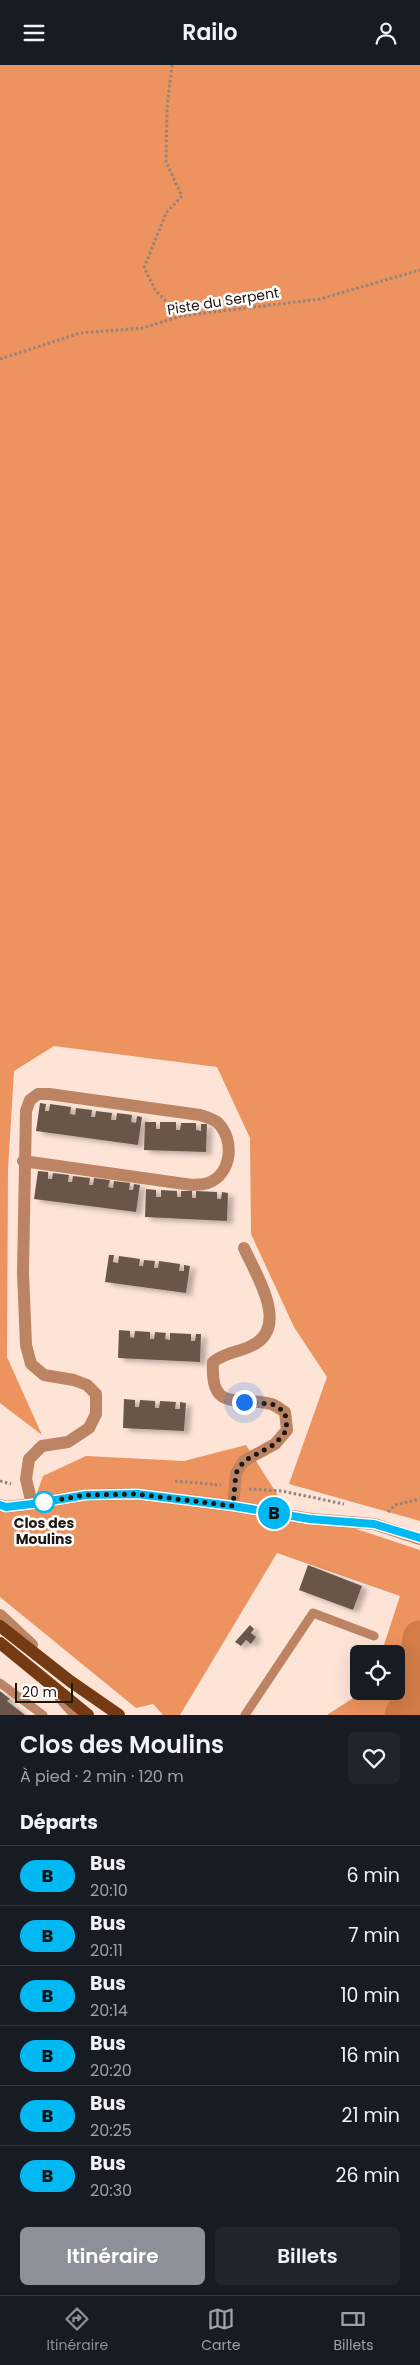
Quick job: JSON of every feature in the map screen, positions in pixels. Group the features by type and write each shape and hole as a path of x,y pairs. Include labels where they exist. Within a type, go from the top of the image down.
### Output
{"main road":[{"path":"0,1625 70,1681 119,1715"},
{"path":"0,1643 88,1715"}],"street":[{"path":"23,1161 192,1185 208,1183 220,1175 228,1163 229,1147 226,1132 217,1121 200,1115 49,1093 38,1095 30,1100 26,1111 23,1161 22,1273 26,1345 31,1364 44,1375 87,1385 96,1394 96,1414 89,1428 68,1442 42,1447 29,1459 26,1479 32,1504"},
{"path":"233,1506 236,1473 244,1461 275,1444 287,1430 285,1412 272,1404 230,1401 218,1393 212,1381 213,1362 224,1353 252,1346 267,1333 271,1316 267,1301 244,1248"},
{"path":"0,1505 6,1507 32,1504 86,1495 137,1494 233,1506 310,1519 374,1524 420,1539"},
{"path":"0,1615 70,1681"},
{"path":"45,1680 76,1715"}],"lane":[{"path":"245,1715 313,1613 374,1636"},
{"path":"0,1683 44,1715"}],"path":[{"path":"172,65 166,108 166,162 182,196 166,213 144,268 156,291 181,316"},
{"name":"Piste du Serpent","path":"0,359 80,333 143,328 181,316 320,299 420,269"},
{"path":"374,1524 395,1505 420,1499"}],"shaded area":[{"path":"0,65 420,65 420,1521 289,1484 327,1377 294,1327 251,1234 250,1138 217,1067 54,1046 14,1071 8,1169 7,1357 42,1435 0,1403"},
{"path":"246,1445 289,1513 323,1518 420,1550 420,1715 327,1715 350,1700 405,1700 405,1645 384,1645 400,1596 277,1553 180,1715 163,1715 153,1704 136,1708 0,1597 0,1510 33,1504 43,1476 86,1456 184,1461"}],"building":[{"path":"40,1103 46,1104 45,1111 49,1111 50,1104 71,1107 70,1114 75,1115 76,1108 92,1110 91,1117 95,1117 96,1111 112,1113 111,1120 116,1120 117,1113 132,1115 131,1122 136,1123 137,1116 142,1117 138,1145 36,1131"},
{"path":"145,1122 156,1122 156,1129 160,1129 160,1122 176,1122 176,1130 180,1130 181,1123 196,1123 196,1130 201,1131 201,1124 207,1124 206,1152 144,1150"},
{"path":"38,1171 48,1172 48,1179 52,1179 53,1173 69,1175 68,1182 72,1182 73,1176 90,1178 89,1185 93,1185 94,1178 110,1180 108,1187 113,1188 114,1181 130,1183 129,1190 133,1190 134,1184 140,1185 136,1212 34,1199"},
{"path":"146,1189 156,1190 156,1197 161,1197 161,1190 177,1191 177,1197 181,1197 181,1191 192,1191 192,1198 196,1198 196,1191 217,1192 217,1199 221,1199 222,1192 228,1193 227,1221 145,1217"},
{"path":"109,1255 114,1255 113,1262 118,1263 119,1256 140,1259 139,1266 143,1266 144,1260 155,1261 154,1268 158,1268 159,1261 180,1264 179,1271 184,1271 184,1265 190,1266 186,1293 105,1282"},
{"path":"119,1330 130,1331 130,1337 134,1338 135,1331 150,1332 150,1339 154,1339 155,1332 166,1333 165,1339 170,1340 170,1333 191,1334 191,1341 195,1341 196,1334 201,1334 200,1362 118,1358"},
{"path":"124,1399 135,1400 135,1407 139,1407 140,1400 155,1401 155,1408 159,1408 160,1401 176,1402 175,1409 180,1409 180,1402 186,1403 184,1431 123,1428"},
{"path":"308,1565 362,1586 353,1610 299,1590"},
{"path":"250,1625 254,1629 251,1633 256,1637 251,1644 246,1640 241,1646 235,1642"},
{"path":"0,1691 10,1699 7,1701 25,1715 0,1715"}],"waterway":[{"path":"402,1715 415,1695 420,1638"}],"bus line":[{"name":"B","path":"0,1505 6,1507 32,1504 86,1495 137,1494 233,1506 310,1519 374,1524 420,1538"}],"place":[{"name":"Clos des Moulins","path":"44,1502"}],"route":[{"path":"44,1502 86,1495 137,1494 233,1506 236,1473 244,1461 275,1444 287,1430 285,1412 272,1404 244,1402"}]}
